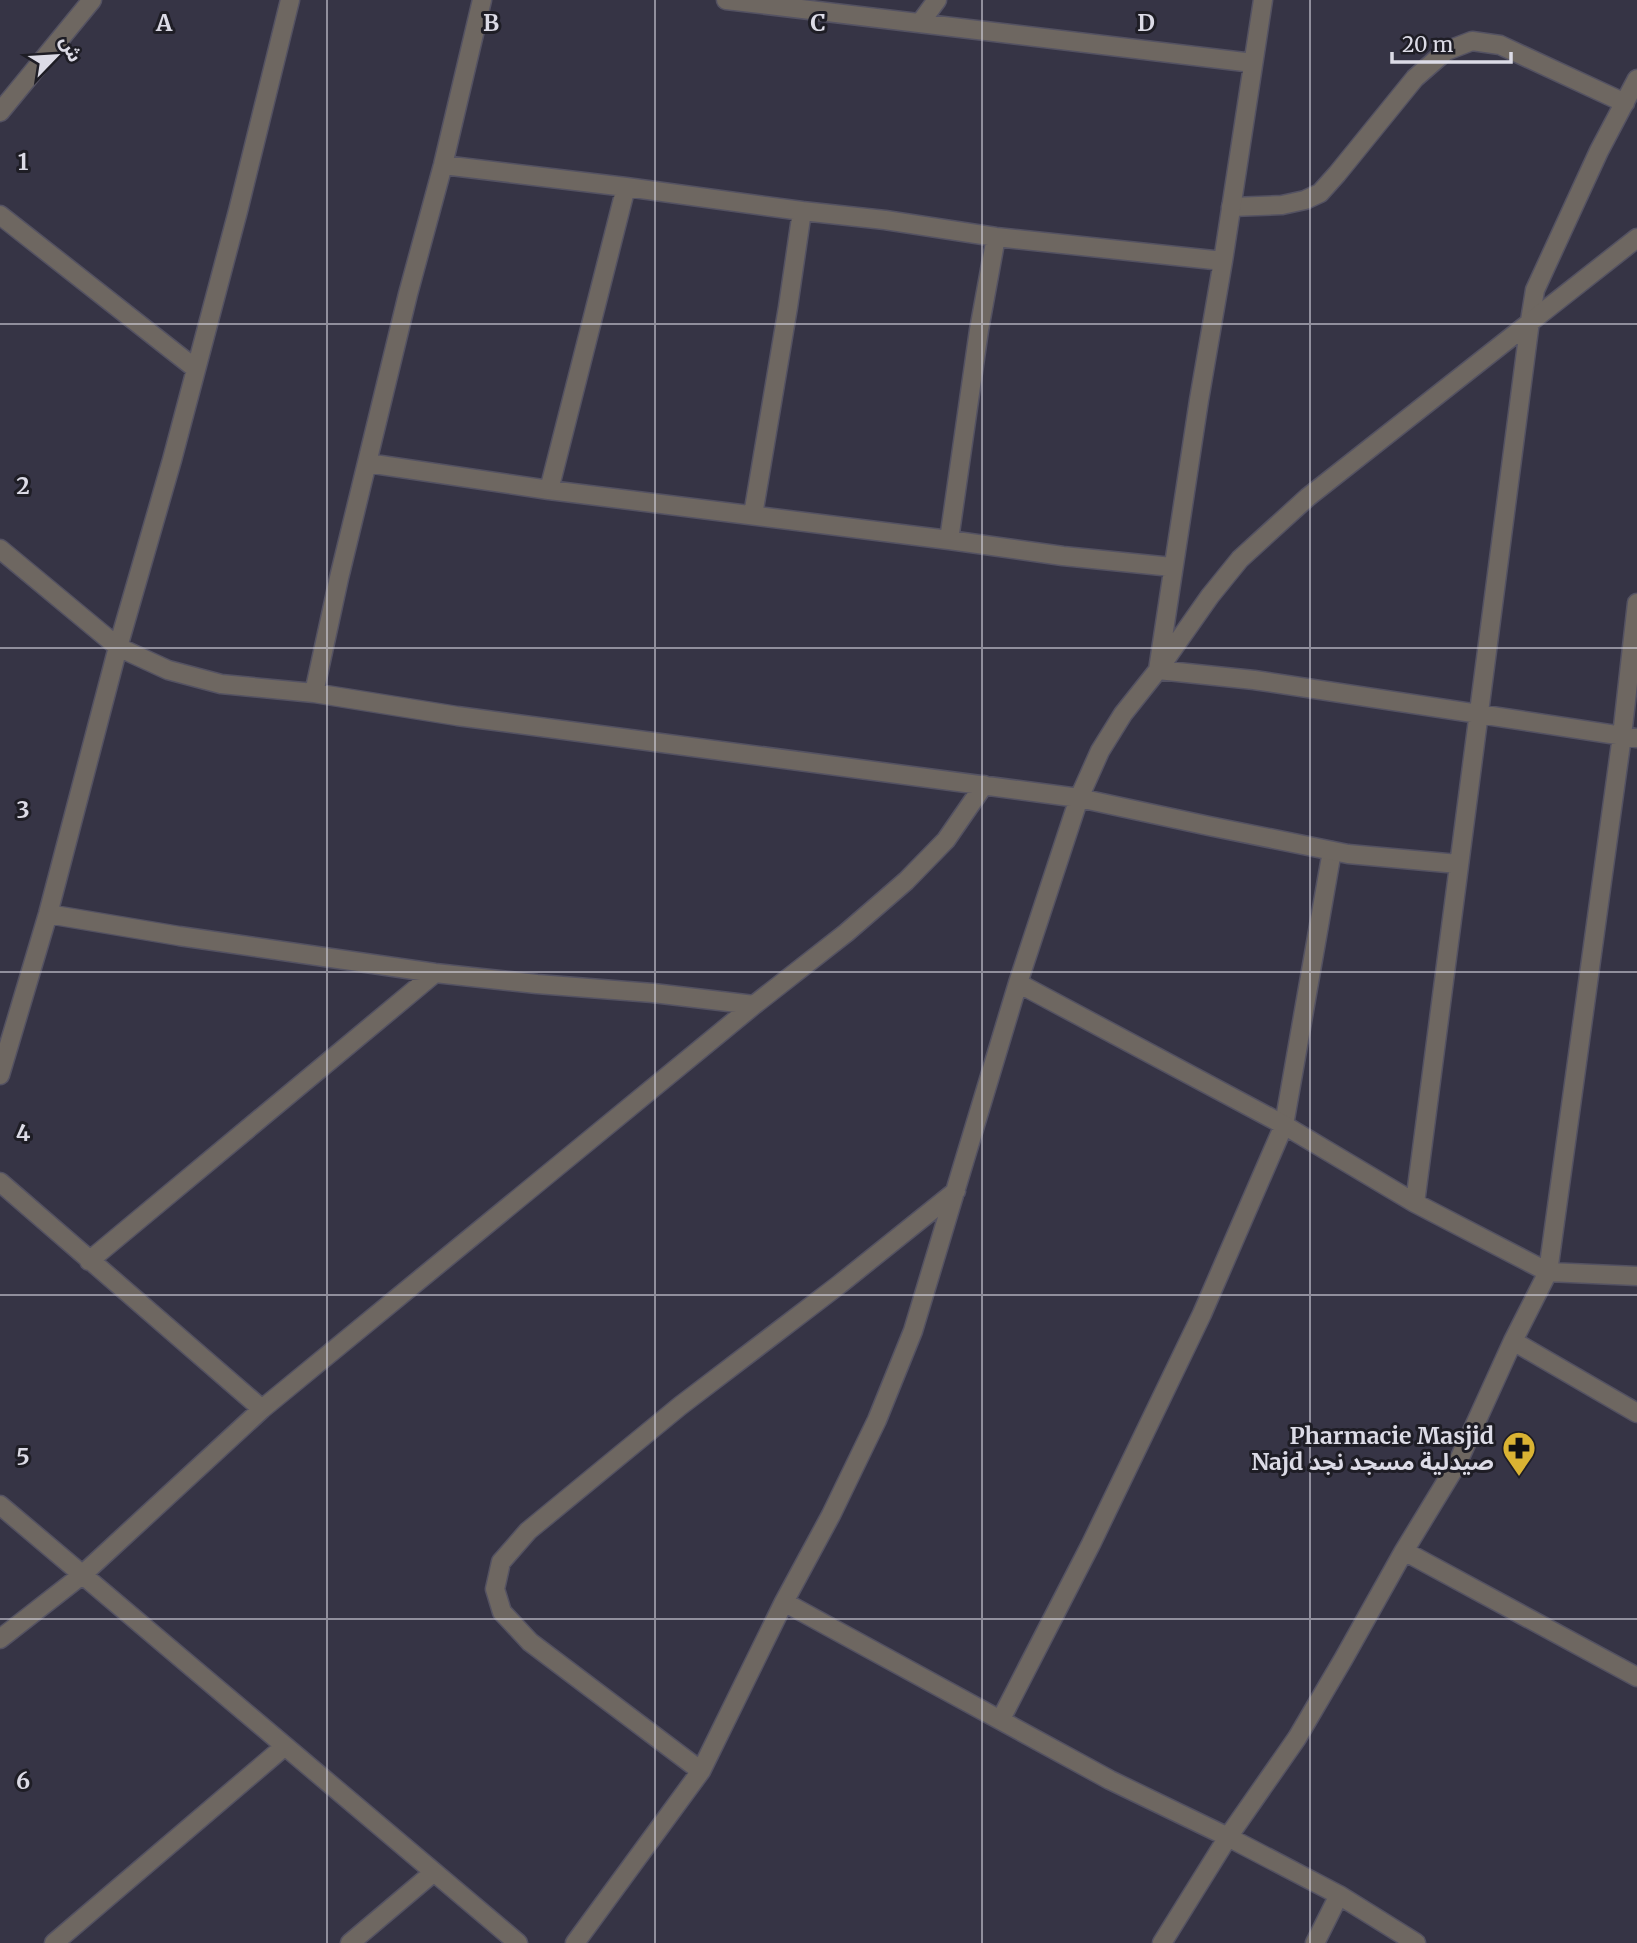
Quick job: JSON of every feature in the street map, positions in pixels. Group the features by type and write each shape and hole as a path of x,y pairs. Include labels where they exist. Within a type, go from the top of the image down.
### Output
{"street":[{"path":"0,113 92,0"},
{"path":"0,1075 48,914 118,647 196,369 238,211 289,0"},
{"path":"314,693 339,578 482,0"},
{"path":"726,0 1253,63"},
{"path":"920,23 937,0"},
{"path":"1158,670 1172,567 1263,0"},
{"path":"1231,207 1282,205 1305,200 1320,193 1415,78 1446,51 1472,41 1500,45 1625,103"},
{"path":"1415,1203 1535,290 1637,79"},
{"path":"443,165 885,220 996,237 1223,261"},
{"path":"548,489 626,187"},
{"path":"754,515 802,211"},
{"path":"0,215 196,369"},
{"path":"949,540 979,330 996,237"},
{"path":"575,1943 701,1771 783,1602 831,1515 877,1420 913,1331 1018,983 1079,798 1100,751 1123,714 1240,559 1308,497 1637,238"},
{"path":"367,463 1063,556 1172,567"},
{"path":"2,555 118,647 169,670 221,684 314,693 457,716 1079,798 1348,854 1458,864"},
{"path":"1161,1943 1228,1838 1297,1738 1457,1464 1513,1341 1549,1272 1630,737 1637,603"},
{"path":"1158,670 1254,680 1630,737"},
{"path":"0,1639 82,1575 262,1409 754,1005 846,933 906,881 946,840 984,785"},
{"path":"1000,1719 1091,1544 1196,1326 1284,1125 1332,850"},
{"path":"48,914 435,973 754,1005"},
{"path":"89,1261 435,973"},
{"path":"1018,983 1284,1125 1415,1203 1549,1272 1637,1276"},
{"path":"0,1182 262,1409"},
{"path":"701,1771 530,1642 502,1612 495,1589 501,1562 528,1531 680,1406 956,1191"},
{"path":"1513,1341 1637,1413"},
{"path":"0,1505 518,1943"},
{"path":"1404,1551 1637,1677"},
{"path":"783,1602 1110,1780 1339,1895 1416,1943"},
{"path":"54,1943 285,1746"},
{"path":"350,1943 434,1872"},
{"path":"1315,1943 1339,1895"}],"place":[{"name":"Pharmacie Masjid Najd صيدلية مسجد نجد","path":"1519,1478"}]}
